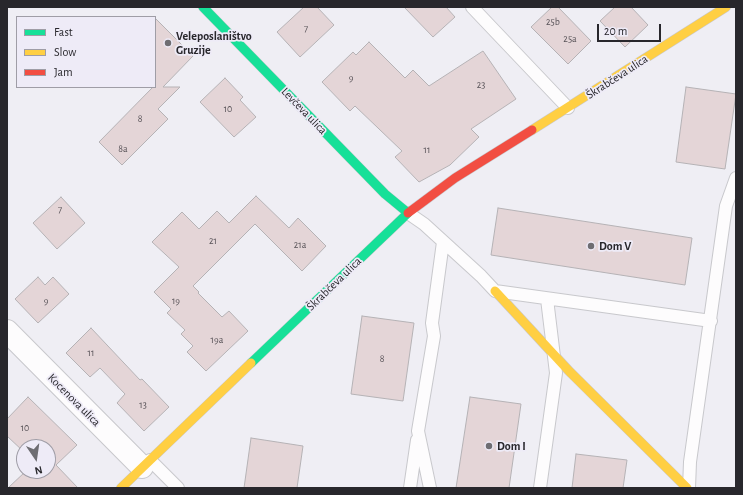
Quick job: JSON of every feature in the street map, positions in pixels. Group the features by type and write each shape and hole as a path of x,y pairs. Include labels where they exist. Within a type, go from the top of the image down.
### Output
{"street":[{"name":"Levčeva ulica","path":"203,7 385,194 408,213"},
{"name":"Škrabčeva ulica","path":"121,488 408,213 455,178 726,7"},
{"path":"495,291 569,371 688,488"},
{"name":"Kocenova ulica","path":"7,331 146,464"}],"lane":[{"path":"472,7 568,108"},
{"path":"688,488 690,462 726,206 736,178"},
{"path":"408,213 424,224 481,276 495,291 711,321"},
{"path":"410,488 434,336 432,322 442,242"},
{"path":"540,488 556,373 547,299"},
{"path":"418,431 430,488"},
{"path":"146,464 178,488"}],"building":[{"path":"304,7 317,7 334,25 300,57 277,32"},
{"path":"404,7 446,7 455,17 433,37"},
{"path":"552,7 558,7 591,41 568,64 531,27"},
{"path":"615,7 631,7 648,25 625,47 600,21"},
{"path":"156,19 193,56 163,87 180,87 158,109 168,119 122,165 99,142 152,88 156,88"},
{"path":"369,42 405,78 413,70 429,86 483,51 516,99 471,129 479,137 450,165 419,182 395,157 402,151 355,106 350,111 322,82 353,52 356,55"},
{"path":"225,78 243,97 240,100 256,117 234,137 200,102"},
{"path":"686,87 736,94 725,169 676,162"},
{"path":"256,196 289,228 298,218 326,246 302,271 255,224 193,286 222,317 229,311 248,331 206,371 187,352 193,346 181,334 185,330 167,313 171,309 154,292 179,267 152,242 182,212 199,229 217,211 229,223"},
{"path":"61,197 85,223 57,249 33,223"},
{"name":"Dom V","path":"498,208 692,238 685,285 491,255"},
{"path":"38,277 45,285 53,277 69,294 38,323 15,299"},
{"path":"362,316 414,323 403,401 351,394"},
{"path":"91,328 140,380 142,379 169,407 144,431 117,403 125,394 100,368 90,377 66,353"},
{"path":"28,397 77,445 56,465 56,439 16,439 16,444 7,436 7,419"},
{"name":"Dom I","path":"470,397 521,404 509,488 456,488"},
{"path":"251,438 303,446 297,488 244,488"},
{"path":"576,454 627,460 623,488 572,488"},
{"path":"56,465 78,488 8,488 18,479 56,479"}],"traffic: fast":[{"path":"203,7 385,194 408,213"},
{"path":"251,363 408,213"}],"traffic: slow":[{"path":"532,130 726,7"},
{"path":"495,291 569,371 687,488"},
{"path":"121,488 251,363"}],"traffic: jam":[{"path":"408,213 455,178 532,130"}],"place":[{"name":"Veleposlaništvo Gruzije","path":"168,43"},
{"name":"Dom V","path":"591,246"},
{"name":"Dom I","path":"489,446"}]}
